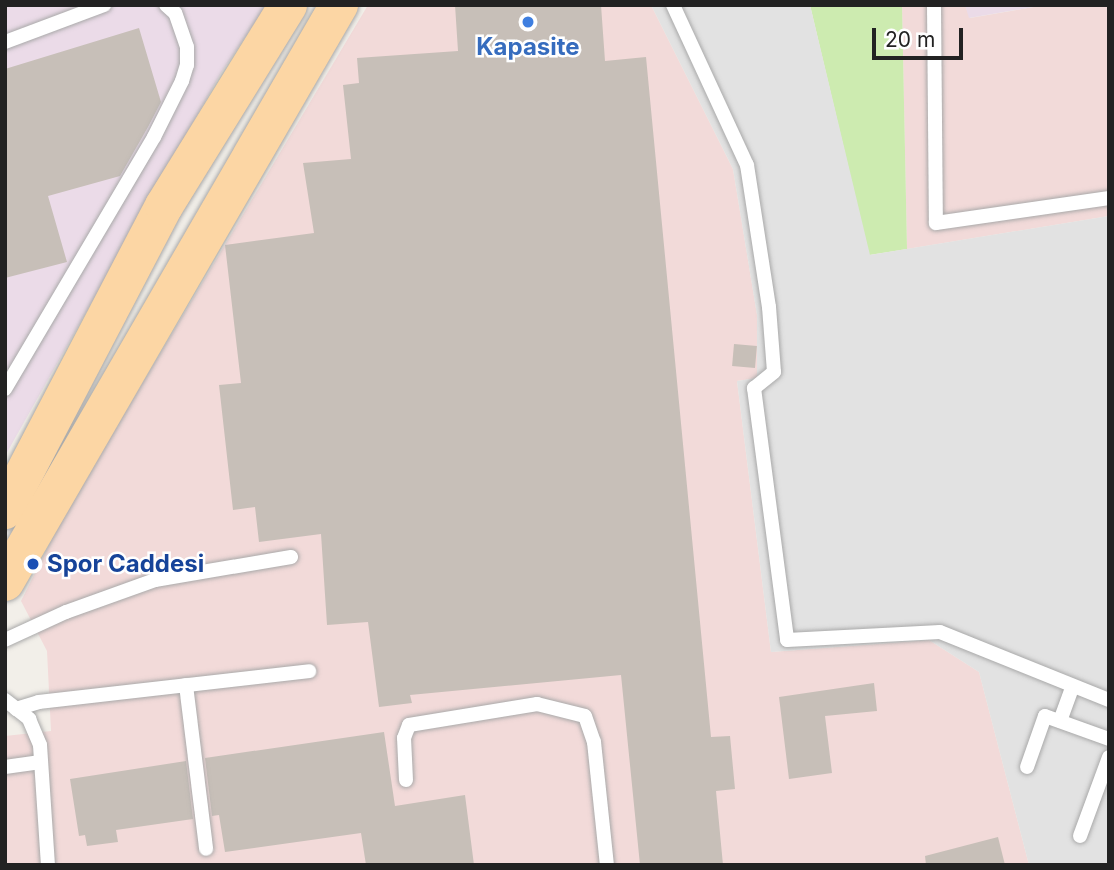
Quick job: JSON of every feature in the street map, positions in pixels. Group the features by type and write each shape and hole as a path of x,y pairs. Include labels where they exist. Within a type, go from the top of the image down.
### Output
{"main road":[{"path":"5,510 164,206 288,5"},
{"path":"5,582 339,5"}],"lane":[{"path":"5,42 104,5"},
{"path":"5,388 154,137 182,81 187,65 187,47 175,13 166,5"},
{"path":"673,5 747,165 769,307 774,372 754,388 787,640 940,632 1109,701"},
{"path":"934,5 936,223 1109,198"},
{"path":"5,640 66,612 155,580 291,557"},
{"path":"11,705 309,671"},
{"path":"186,685 206,849"},
{"path":"1060,721 1073,686"},
{"path":"405,780 404,738 409,724 537,704 585,716 594,742 607,865"},
{"path":"11,705 29,719 40,745 47,865"},
{"path":"1027,768 1045,716 1109,739"},
{"path":"1080,836 1109,757"},
{"path":"5,767 41,762"}],"shaded area":[{"path":"5,5 267,5 221,73 5,456"},
{"path":"368,5 651,5 733,169 757,315 757,378 737,381 771,652 929,640 979,672 1029,865 5,865 5,736 51,731 47,651 21,601 65,513"},
{"path":"651,5 810,5 870,255 1109,216 1109,865 1029,865 979,672 929,640 771,652 737,381 757,378 757,315 733,169"},
{"path":"902,5 965,5 970,18 1045,5 1109,5 1109,216 907,249"},
{"path":"965,5 1045,5 969,18"}],"green space":[{"path":"810,5 902,5 907,249 869,255"}],"building":[{"path":"455,5 601,5 605,61 646,57 711,737 730,736 735,789 716,791 723,865 640,865 621,675 410,695 412,703 379,707 368,622 327,625 321,534 259,542 255,507 233,510 219,385 241,383 225,245 314,233 303,163 351,159 343,85 359,83 357,58 458,51"},
{"path":"139,28 161,102 148,127 120,176 48,196 67,262 5,278 5,69"},
{"path":"734,344 757,346 755,368 732,366"},
{"path":"874,683 877,711 825,716 832,773 789,779 779,697"},
{"path":"384,732 395,806 465,795 474,865 366,865 361,833 225,852 219,815 212,816 205,758"},
{"path":"186,761 193,819 116,830 118,842 87,846 85,835 79,836 70,779"},
{"path":"998,837 1005,865 926,865 925,856"}],"place":[{"name":"Kapasite","path":"528,22"},
{"name":"Spor Caddesi","path":"33,564"}]}
